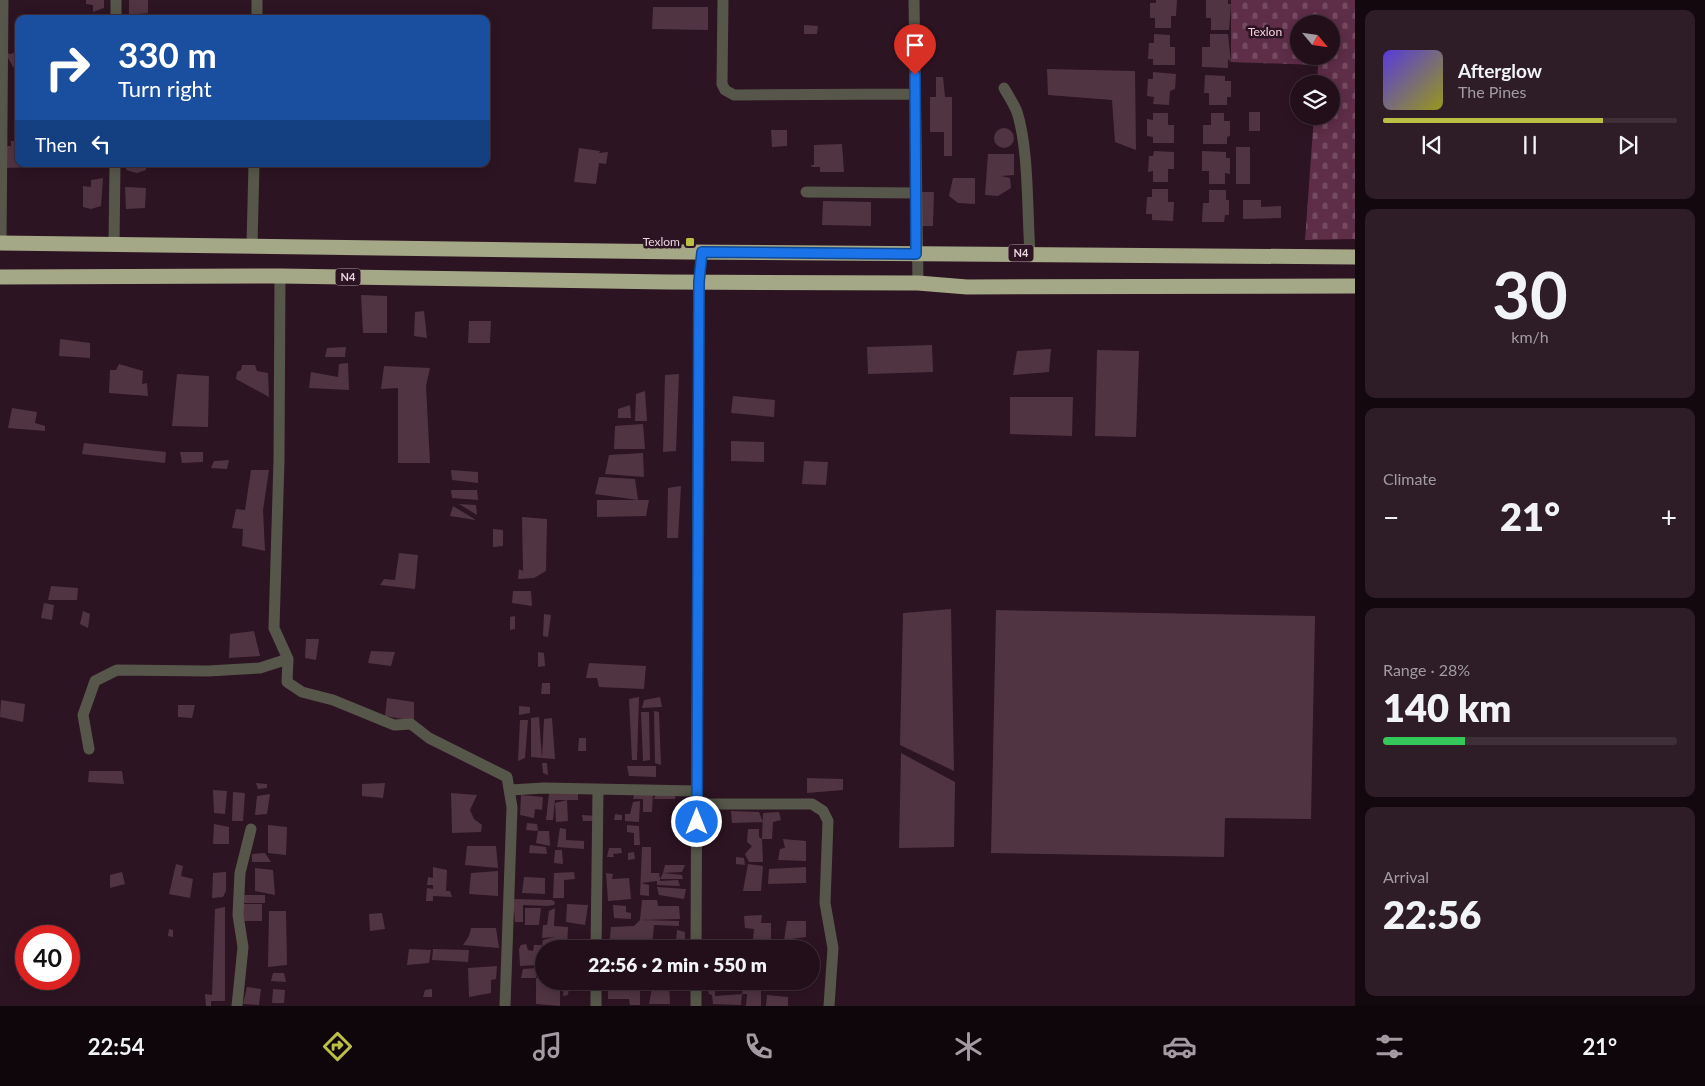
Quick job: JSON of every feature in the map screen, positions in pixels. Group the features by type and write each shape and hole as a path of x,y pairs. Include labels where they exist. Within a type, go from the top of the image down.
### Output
{"highway":[{"name":"N4","path":"1,243 702,252 1030,253 1355,257"},
{"name":"N4","path":"0,278 280,276 918,283 967,287 1355,286"}],"street":[{"path":"1,243 0,175 3,0"},
{"path":"116,0 116,15"},
{"path":"257,0 257,15"},
{"path":"723,0 722,84 725,90 734,94 915,94"},
{"path":"914,0 916,254 918,283"},
{"path":"1004,88 1017,110 1024,154 1030,253"},
{"path":"114,244 115,167"},
{"path":"252,245 254,167"},
{"path":"806,192 916,194"},
{"path":"696,940 699,282 702,252"},
{"path":"280,276 279,460 274,628 288,659 287,682 302,692 333,700 394,724 412,724 429,738 507,777 512,807 505,1006"},
{"path":"88,749 83,716 96,681 117,670 208,671 260,668 288,659"},
{"path":"510,790 544,788 696,791"},
{"path":"596,940 598,790"},
{"path":"697,804 812,804 823,810 828,821 825,903 833,948 829,1006"},
{"path":"237,1006 243,947 238,914 240,874 250,829"},
{"path":"596,990 596,1006"},
{"path":"696,990 696,1006"}],"green space":[{"name":"Texlon","path":"1231,0 1355,0 1355,239 1305,240 1313,125 1340,125 1340,75 1317,75 1318,65 1340,65 1340,15 1290,15 1290,64 1231,62"}],"building":[{"path":"86,0 104,0 104,8 93,12 93,5 86,4"},
{"path":"129,0 148,0 148,13 129,15"},
{"path":"1156,0 1177,0 1176,16 1171,16 1171,28 1155,28 1155,18 1150,18 1150,3 1156,3"},
{"path":"1206,0 1228,0 1228,4 1231,4 1229,30 1211,30 1211,18 1206,18"},
{"path":"653,7 708,7 708,30 652,29"},
{"path":"804,25 818,26 817,34 804,34"},
{"path":"1154,34 1170,35 1170,47 1175,47 1175,65 1153,65 1153,59 1148,59 1149,43 1154,43"},
{"path":"1210,34 1228,34 1231,62 1228,59 1228,68 1202,67 1202,47 1210,47"},
{"path":"15,52 15,70 5,53 11,54"},
{"path":"1047,69 1135,71 1136,150 1115,142 1112,100 1048,95"},
{"path":"1153,72 1176,74 1175,89 1170,91 1169,105 1153,104 1154,97 1147,96 1148,79 1153,79"},
{"path":"1205,75 1225,76 1225,81 1231,81 1231,97 1227,97 1227,105 1209,105 1209,93 1204,93"},
{"path":"936,77 943,77 945,97 952,97 952,156 944,156 944,132 930,132 930,97 936,97"},
{"path":"1249,112 1260,112 1260,131 1249,131"},
{"path":"1153,113 1168,113 1168,125 1174,125 1174,143 1153,143 1153,137 1147,136 1147,119 1153,120"},
{"path":"1211,113 1224,113 1224,121 1230,121 1230,136 1227,137 1227,144 1203,144 1203,125 1211,125"},
{"path":"1004,128 1011,131 1014,138 1011,145 1004,148 997,145 994,138 997,131"},
{"path":"771,130 787,130 787,146 772,147"},
{"path":"11,141 15,141 15,167 34,167 6,168 6,146 11,146"},
{"path":"842,144 844,172 820,172 820,167 812,167 811,165 814,165 814,145"},
{"path":"1236,147 1250,147 1250,184 1236,184"},
{"path":"579,148 600,151 599,153 608,152 606,164 599,163 596,184 574,182"},
{"path":"1154,151 1174,152 1174,169 1168,169 1168,182 1153,182 1153,171 1148,172 1149,156 1153,156"},
{"path":"1202,151 1226,152 1226,158 1230,158 1230,174 1225,173 1225,184 1209,184 1209,171 1202,171"},
{"path":"988,154 1014,154 1014,175 1001,176 1010,178 1011,188 998,196 985,195"},
{"path":"126,167 146,167 146,170 137,173 126,170"},
{"path":"103,178 101,206 91,209 83,207 83,186 91,187 91,180"},
{"path":"953,178 975,178 975,204 958,203 949,196"},
{"path":"125,187 146,188 145,208 126,209"},
{"path":"1152,189 1168,189 1168,202 1174,202 1173,221 1152,220 1152,214 1146,214 1147,197 1152,197"},
{"path":"1209,190 1226,190 1226,200 1229,200 1229,215 1225,215 1224,222 1202,222 1203,203 1209,203"},
{"path":"922,192 934,192 933,226 921,226"},
{"path":"1243,200 1261,200 1261,207 1281,206 1281,218 1243,219"},
{"path":"823,201 871,202 871,226 822,225"},
{"path":"361,295 387,296 387,333 363,333"},
{"path":"424,311 427,338 414,336 415,312"},
{"path":"469,321 491,321 490,343 468,343"},
{"path":"60,339 90,343 90,358 59,356"},
{"path":"932,345 933,372 868,374 867,347"},
{"path":"346,347 345,357 325,357 327,348"},
{"path":"1051,349 1049,372 1013,375 1017,351"},
{"path":"1097,350 1139,351 1136,437 1095,436"},
{"path":"348,363 349,390 309,388 311,372 338,377 339,364"},
{"path":"119,364 143,371 142,384 147,383 148,396 109,393 110,370 116,370"},
{"path":"242,365 255,365 257,371 268,373 269,397 236,379 237,372 241,370"},
{"path":"384,366 430,368 426,386 430,463 398,463 398,388 381,389"},
{"path":"177,374 209,376 208,427 172,426"},
{"path":"679,374 676,451 663,452 665,375"},
{"path":"645,391 647,421 635,421 636,394"},
{"path":"733,396 775,400 774,417 731,413"},
{"path":"1010,397 1073,397 1072,436 1010,434"},
{"path":"630,405 631,418 618,418 618,409"},
{"path":"12,408 37,412 35,423 45,426 45,431 8,428"},
{"path":"643,424 645,449 614,449 615,426"},
{"path":"731,441 764,442 764,462 731,461"},
{"path":"84,443 166,452 165,463 82,454"},
{"path":"180,452 203,452 203,462 182,463"},
{"path":"643,453 644,477 605,474 609,455"},
{"path":"229,460 227,469 211,468 214,461"},
{"path":"804,461 828,462 826,485 802,484"},
{"path":"251,470 269,470 263,510 265,551 242,546 243,529 232,528 236,509 245,510"},
{"path":"451,470 478,472 478,483 452,480"},
{"path":"599,477 635,479 638,500 595,494"},
{"path":"681,486 678,538 667,538 668,488"},
{"path":"451,490 477,490 478,500 452,498"},
{"path":"597,500 649,500 646,516 597,517"},
{"path":"459,504 476,505 477,515"},
{"path":"453,506 476,520 450,516"},
{"path":"522,517 547,519 546,571 534,578 518,579 519,569 523,571"},
{"path":"493,529 503,530 503,546 493,547"},
{"path":"399,553 418,555 415,589 380,585 384,579 395,580"},
{"path":"51,586 78,588 77,600 48,600"},
{"path":"513,591 531,591 532,606 512,603"},
{"path":"44,603 54,605 52,620 41,618"},
{"path":"951,609 954,771 900,745 903,613"},
{"path":"996,610 1315,616 1311,819 1225,818 1224,857 991,853"},
{"path":"83,611 90,614 88,628 80,624"},
{"path":"544,614 551,615 548,637 543,636"},
{"path":"515,616 515,629 510,630 510,617"},
{"path":"254,631 260,656 229,658 230,634"},
{"path":"306,639 319,639 316,660 305,658"},
{"path":"371,651 395,652 391,666 368,663"},
{"path":"538,652 544,653 545,666 538,667"},
{"path":"589,663 646,666 644,689 599,687 597,678 586,678"},
{"path":"542,683 550,683 550,694 541,694"},
{"path":"639,697 637,760 632,760 629,699"},
{"path":"660,697 662,707 642,708 644,700"},
{"path":"387,698 414,702 414,721 385,716"},
{"path":"1,700 25,704 23,722 0,717"},
{"path":"178,705 195,705 192,718 178,717"},
{"path":"519,706 530,707 530,713 519,715"},
{"path":"654,711 659,712 661,765 655,763"},
{"path":"641,712 649,712 650,760 643,761"},
{"path":"539,717 542,758 531,757 531,718"},
{"path":"552,718 555,759 542,758 544,719"},
{"path":"520,720 528,720 525,758 518,761"},
{"path":"579,738 586,738 586,751 578,751"},
{"path":"901,753 955,782 954,847 899,848"},
{"path":"542,763 547,763 548,775 543,773"},
{"path":"627,766 656,766 656,777 629,776"},
{"path":"89,771 122,771 124,784 88,782"},
{"path":"807,778 843,779 843,790 807,793"},
{"path":"256,783 267,784 267,788 258,789"},
{"path":"385,783 383,798 362,796 362,784"},
{"path":"213,790 227,791 225,814 214,813"},
{"path":"233,792 245,793 243,821 232,821"},
{"path":"578,792 578,800 555,800 553,820 546,820 549,793"},
{"path":"451,793 477,795 470,810 474,819 482,825 481,832 452,833"},
{"path":"653,793 652,812 643,812 643,799 633,799 634,795"},
{"path":"676,793 675,799 654,799 656,794"},
{"path":"270,794 267,814 255,815 257,796"},
{"path":"521,795 543,797 542,810 535,809 534,818 520,815"},
{"path":"567,800 568,821 556,822 555,803"},
{"path":"640,801 639,822 625,821 625,814 630,814 633,802"},
{"path":"731,811 759,812 763,822 732,823"},
{"path":"779,812 781,820 773,822 772,839 762,839 763,813"},
{"path":"615,814 622,815 622,820 614,820"},
{"path":"582,815 597,816 595,821 583,821"},
{"path":"527,823 537,824 538,831 526,830"},
{"path":"214,824 229,827 229,844 213,844"},
{"path":"268,825 287,827 286,855 268,853"},
{"path":"627,825 639,826 640,845 634,845 634,833 627,832"},
{"path":"560,828 566,829 566,840 584,841 584,849 557,847"},
{"path":"748,829 759,829 759,837 762,839 763,862 749,862 745,854 752,846 747,842"},
{"path":"538,831 549,831 550,846 536,843"},
{"path":"783,839 806,841 806,861 778,860 780,849 785,848"},
{"path":"530,845 546,847 547,854 529,853"},
{"path":"467,846 496,846 498,868 465,865"},
{"path":"642,847 651,847 651,873 659,873 660,881 678,880 680,886 657,885 657,881 641,883 649,885 649,896 640,895"},
{"path":"609,848 621,848 622,853 613,854 614,857 607,857"},
{"path":"555,850 562,850 563,864 554,863"},
{"path":"634,852 635,859 628,860 628,853"},
{"path":"265,853 271,862 252,862 252,854"},
{"path":"736,857 744,858 745,865 736,864"},
{"path":"176,864 183,866 181,876 193,879 190,898 169,894"},
{"path":"748,864 763,866 761,891 743,891"},
{"path":"665,865 685,865 682,872 663,873"},
{"path":"433,867 447,870 446,891 450,891 452,897 433,896 433,901 426,901 427,888 433,889 433,885 427,885 428,877 433,878"},
{"path":"806,867 806,883 768,884 769,869"},
{"path":"255,868 273,870 275,895 255,891"},
{"path":"498,871 498,896 469,894 471,873"},
{"path":"122,872 125,884 110,888 110,875"},
{"path":"226,872 226,891 223,897 212,898 213,873"},
{"path":"574,872 575,879 564,880 564,898 553,898 554,873"},
{"path":"606,873 613,874 612,879 629,878 631,899 608,901"},
{"path":"663,873 682,875 683,879 660,879"},
{"path":"524,877 545,878 545,894 522,893"},
{"path":"657,887 686,889 684,899 659,895"},
{"path":"244,895 265,895 265,903 244,903"},
{"path":"513,899 552,900 555,902 554,905 547,906 523,905 523,922 515,922"},
{"path":"642,900 657,900 658,906 679,906 680,919 640,920"},
{"path":"243,904 262,904 262,921 243,921"},
{"path":"567,904 588,905 585,925 566,922"},
{"path":"613,905 626,906 626,912 631,913 631,919 614,918"},
{"path":"225,907 225,1001 211,1001 211,1006 206,1006 205,994 212,995 215,909"},
{"path":"525,908 541,908 539,925 525,925"},
{"path":"555,908 554,926 568,927 567,940 543,940 555,937 542,938 543,925 547,925 549,911"},
{"path":"269,911 286,911 287,965 268,967"},
{"path":"382,913 385,929 370,931 369,914"},
{"path":"762,915 761,923 771,923 771,940 749,940 753,939 754,929 745,928 744,916"},
{"path":"640,920 679,921 679,926 654,925 653,940 610,940 611,927 634,926"},
{"path":"787,921 806,921 806,937 784,940"},
{"path":"471,928 496,928 499,948 463,945 469,936"},
{"path":"169,929 173,930 173,937 168,936"},
{"path":"677,930 685,932 685,940 676,940"},
{"path":"526,944 528,950 533,951 535,945 535,965 520,966 519,949 521,945"},
{"path":"409,949 431,950 429,963 407,965"},
{"path":"433,949 469,950 468,962 432,960"},
{"path":"497,966 496,979 491,980 491,993 469,997 468,968"},
{"path":"535,968 535,978 521,978 523,969"},
{"path":"273,973 284,973 286,982 271,981"},
{"path":"247,987 261,989 259,1005 243,1004"},
{"path":"273,989 285,990 284,1003 272,1003"},
{"path":"432,989 432,997 423,997 425,990"},
{"path":"536,990 560,990 560,1006 536,1004"},
{"path":"563,990 569,990 568,995 563,996"},
{"path":"608,990 640,990 640,1005 630,1005 629,999 608,999"},
{"path":"652,990 669,990 670,1004 649,1004"},
{"path":"708,990 715,991 715,996 742,994 741,1005 713,1004 712,995 709,994"},
{"path":"742,990 761,990 761,1006 746,1006 747,994 742,994"},
{"path":"767,995 788,997 788,1006 766,1006"}],"place":[{"name":"Texlom","path":"690,242"}],"route":[{"path":"697,822 699,282 702,252 916,254 915,75"}]}
